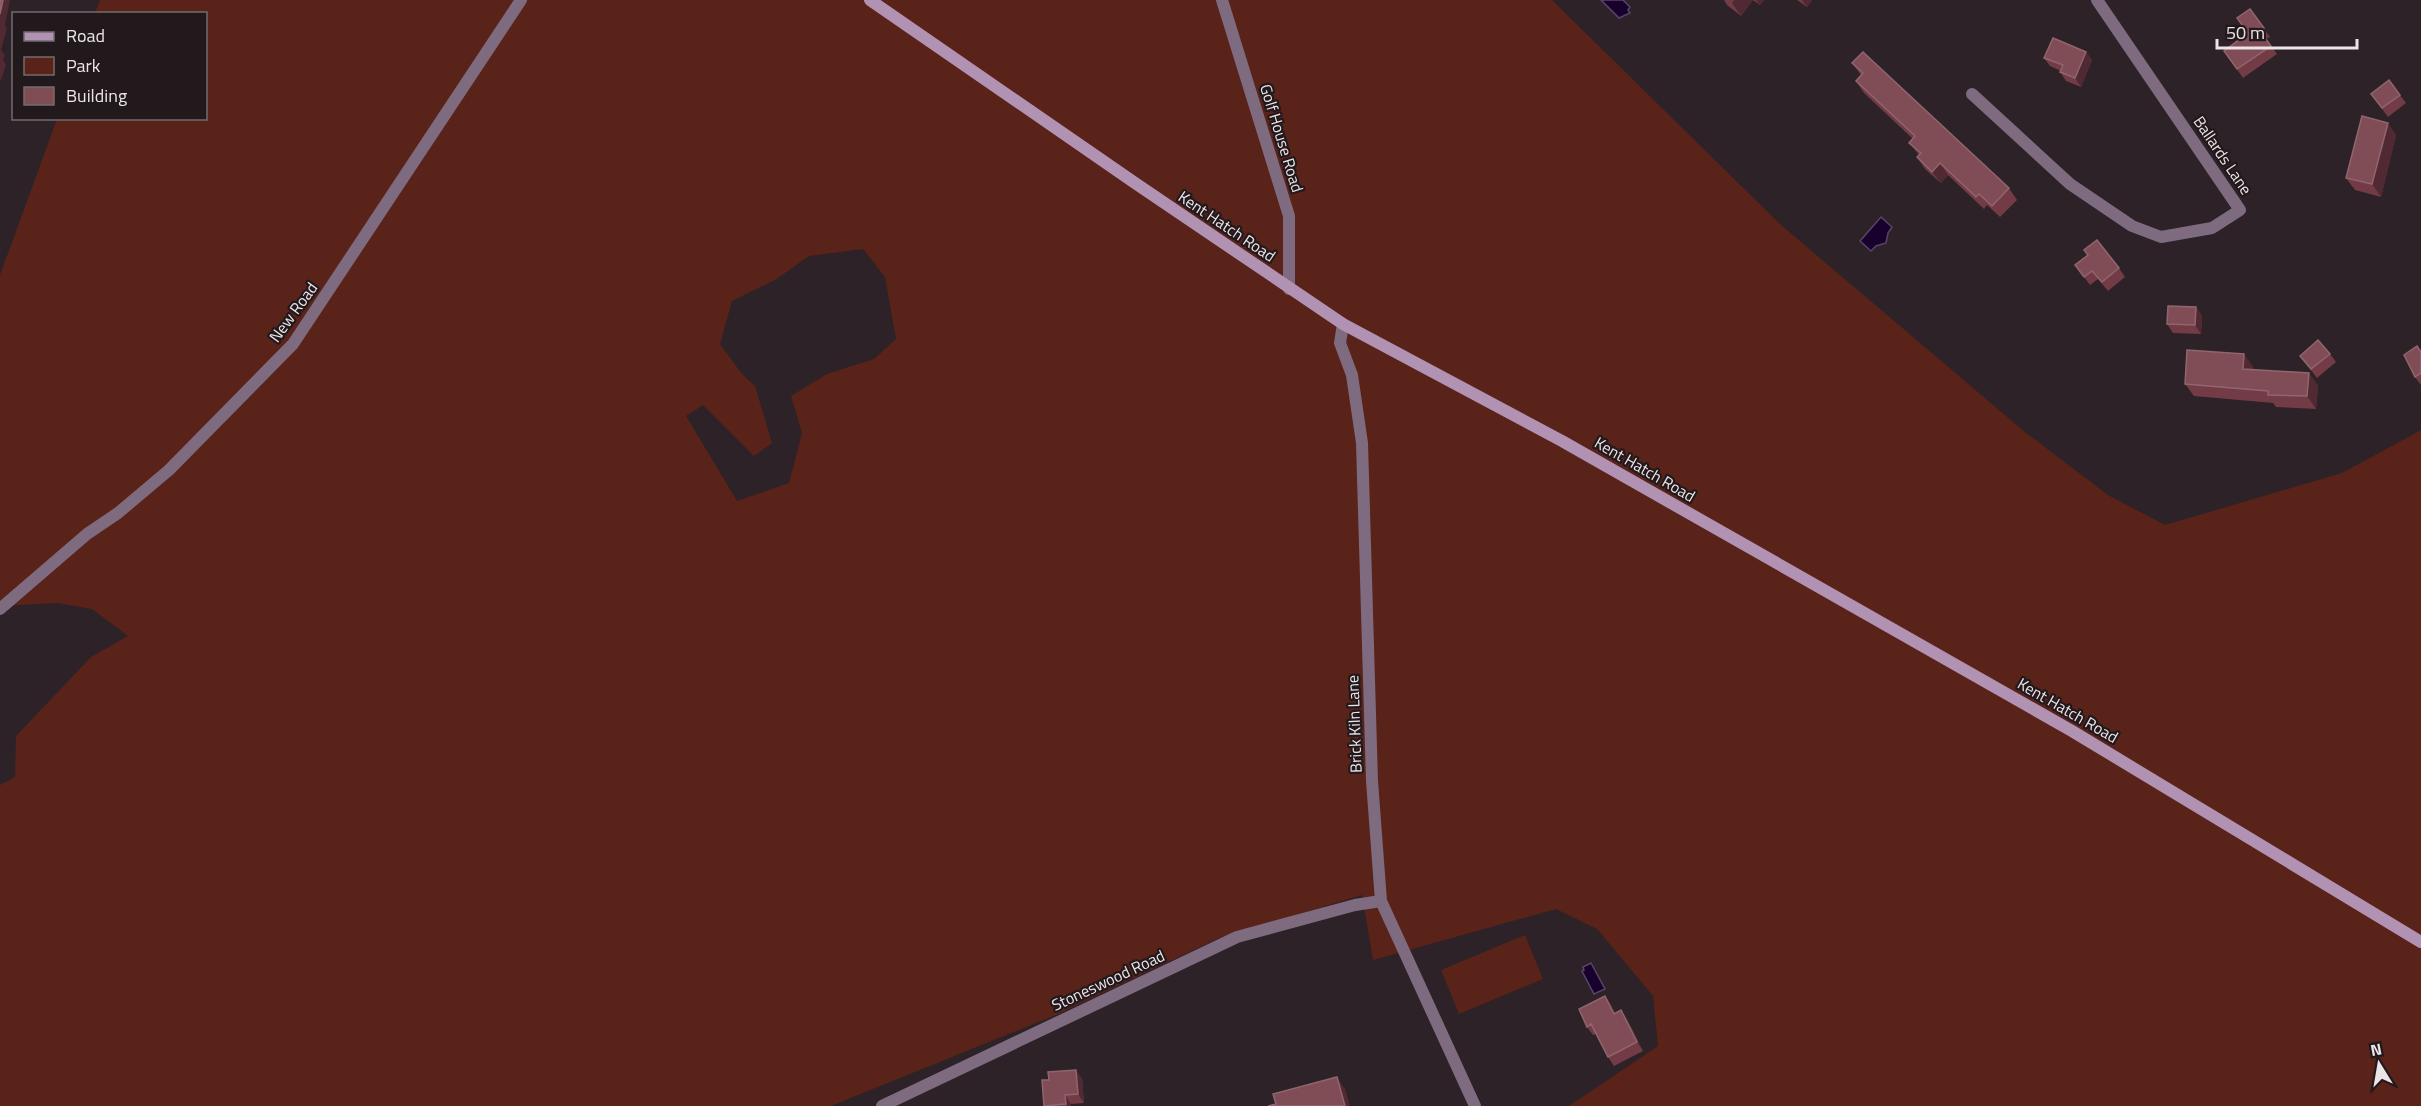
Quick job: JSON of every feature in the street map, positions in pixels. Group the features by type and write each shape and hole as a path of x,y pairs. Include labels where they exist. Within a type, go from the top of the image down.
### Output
{"main road":[{"name":"Kent Hatch Road","path":"870,0 1343,324 1562,441 2061,725 2421,942"}],"street":[{"name":"New Road","path":"0,609 87,534 118,513 170,470 294,344 521,0"},
{"name":"Golf House Road","path":"1222,0 1289,216 1289,289"},
{"name":"Ballards Lane","path":"1972,94 2070,184 2132,226 2161,237 2211,228 2240,210 2097,0"},
{"name":"Brick Kiln Lane","path":"1343,324 1340,343 1352,375 1362,443 1372,781 1381,901 1475,1106"},
{"name":"Stoneswood Road","path":"882,1106 1237,937 1355,905 1381,901"}],"green space":[{"path":"100,0 1552,0 1781,225 2025,432 2108,495 2165,525 2342,473 2421,430 2421,1106 1569,1106 1658,1046 1653,996 1597,929 1556,909 1373,960 1362,895 1219,938 1056,1015 831,1106 0,1106 0,785 15,777 16,736 91,657 128,636 92,609 57,603 0,606 0,275 57,120 207,120 207,12 95,12","holes":["863,249 885,277 896,339 874,359 827,374 791,396 802,433 789,483 737,501 686,416 703,405 754,456 772,443 755,386 742,374 720,344 732,301 775,280 809,256"]},
{"path":"1525,935 1543,979 1459,1014 1441,970"}],"shaded area":[{"path":"1601,0 1623,0 1630,7 1628,10 1630,13 1619,18"},
{"path":"1881,217 1892,227 1886,243 1876,246 1871,251 1860,241"},
{"path":"1591,963 1605,989 1594,994 1582,971 1583,967"}],"building":[{"path":"2250,9 2264,28 2260,31 2271,46 2237,69 2224,51 2248,33 2237,18"},
{"path":"2053,38 2086,52 2075,78 2060,72 2063,65 2044,58"},
{"path":"1863,52 2009,188 1992,206 1979,194 1976,197 1940,163 1932,172 1917,157 1921,153 1909,143 1915,136 1856,81 1863,73 1852,63"},
{"path":"2389,80 2400,95 2382,108 2371,94"},
{"path":"2362,116 2388,123 2372,184 2346,178"},
{"path":"2097,240 2119,268 2102,282 2092,271 2084,277 2075,265 2088,255 2084,250"},
{"path":"2168,306 2196,307 2195,325 2167,324"},
{"path":"2318,340 2330,354 2311,369 2300,356"},
{"path":"2417,346 2421,352 2421,373 2415,377 2404,355"},
{"path":"2187,350 2244,354 2243,369 2309,373 2307,396 2268,395 2268,391 2185,384"},
{"path":"1605,996 1614,1014 1621,1010 1637,1042 1608,1057 1591,1024 1587,1027 1579,1009"},
{"path":"1076,1070 1078,1094 1065,1095 1066,1104 1044,1106 1042,1080 1049,1080 1048,1072"},
{"path":"1337,1077 1345,1106 1268,1106 1276,1104 1273,1094"}]}
